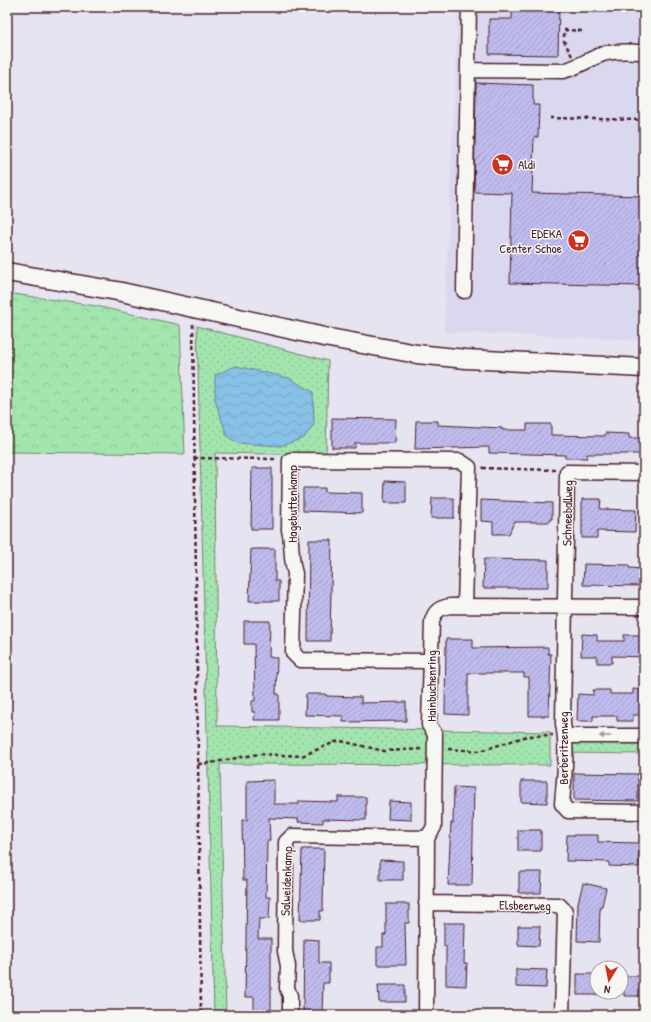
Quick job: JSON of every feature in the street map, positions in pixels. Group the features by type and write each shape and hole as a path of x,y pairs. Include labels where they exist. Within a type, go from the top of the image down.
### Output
{"main road":[{"path":"7,272 96,287 332,338 417,354 466,359 644,368"}],"street":[{"path":"464,291 469,7"},
{"path":"468,70 563,71 571,70 602,55 614,52 644,52"},
{"name":"Hagebuttenkamp","path":"430,661 300,660 294,653 295,573 292,563 292,541 289,530 290,460 460,461 469,468"},
{"path":"465,606 469,468"},
{"name":"Schneeballweg","path":"565,606 567,472 644,473"},
{"name":"Hainbuchenring","path":"426,1015 426,903 428,838 434,826 435,748 435,734 429,725 430,661 432,622 435,612 441,608 450,606 644,607"},
{"name":"Berberitzenweg","path":"565,606 563,724 565,736 565,771 562,804 568,811 644,812"},
{"path":"565,736 644,736"},
{"name":"Salweidenkamp","path":"290,1015 290,996 287,988 288,966 285,951 286,842 292,836 428,838"},
{"name":"Elsbeerweg","path":"426,903 559,905 565,911 562,1015"}],"path":[{"path":"566,46 564,30 583,30"},
{"path":"550,118 644,120"},
{"path":"193,307 201,1015"},
{"path":"194,458 278,458 290,460"},
{"path":"469,468 554,469 567,472"},
{"path":"198,764 258,754 302,756 335,742 341,741 384,751 435,748 480,750 527,736 565,736"}],"shaded area":[{"path":"458,7 644,7 644,340 444,332"}],"green space":[{"path":"7,293 96,306 180,325 185,454 7,452"},
{"path":"197,326 328,361 326,455 215,453 217,726 550,732 550,765 220,764 226,1015 214,1015"},
{"path":"563,738 644,739 644,754 563,753"}],"water":[{"path":"236,366 289,378 313,392 314,424 304,438 281,446 237,443 227,436 215,400 215,375"}],"building":[{"path":"512,7 559,7 558,55 489,54 489,19 512,19"},
{"name":"EDEKA Center Schoe","path":"476,83 533,85 533,105 539,105 538,137 534,137 532,193 644,196 644,286 510,283 512,193 474,192"},
{"path":"332,418 396,419 395,443 355,443 355,448 332,448"},
{"path":"416,421 438,421 438,425 502,428 502,430 527,430 527,424 551,424 551,435 605,436 605,433 629,434 629,438 644,438 644,454 587,454 587,458 565,458 565,455 489,453 489,447 415,449"},
{"path":"252,468 272,468 272,529 251,529"},
{"path":"385,481 406,482 406,503 384,503"},
{"path":"303,488 325,488 325,492 362,493 362,513 303,511"},
{"path":"432,498 454,498 454,518 431,518"},
{"path":"582,499 601,499 600,509 636,510 635,532 597,531 597,538 582,538"},
{"path":"481,500 552,503 552,519 550,519 550,522 514,522 509,534 493,534 493,522 481,521"},
{"path":"309,540 332,540 330,641 308,641"},
{"path":"251,549 275,549 275,581 279,581 279,601 249,601"},
{"path":"484,559 548,560 548,588 483,588"},
{"path":"584,564 629,565 629,568 644,569 644,586 583,585"},
{"path":"244,621 270,621 269,657 277,658 276,694 279,694 279,720 254,720 255,712 252,712 252,701 255,701 254,644 244,644"},
{"path":"582,634 597,635 597,641 624,641 624,635 640,635 640,642 644,642 644,657 612,656 612,663 597,663 597,656 581,656"},
{"path":"446,639 473,639 473,648 548,647 548,654 551,654 549,716 529,716 529,677 524,677 524,673 468,673 468,715 445,714"},
{"path":"633,689 644,690 644,715 633,715 633,721 617,721 617,716 593,716 593,721 577,721 578,694 593,695 593,690 610,690 610,694 633,694"},
{"path":"306,694 361,697 361,703 406,702 406,721 343,722 343,716 305,715"},
{"path":"574,773 638,774 638,801 574,800"},
{"path":"274,780 274,804 299,804 299,801 338,802 338,797 366,797 366,820 323,819 323,823 298,822 299,819 269,818 270,841 267,841 266,897 270,897 269,919 259,919 258,939 271,939 271,1015 254,1015 254,997 245,997 247,880 243,880 242,820 247,820 247,781"},
{"path":"521,781 547,781 547,803 521,802"},
{"path":"454,787 474,788 472,885 448,885 451,823 453,823"},
{"path":"389,801 411,802 411,820 388,819"},
{"path":"518,830 541,830 541,851 518,851"},
{"path":"567,835 598,835 598,842 639,843 639,867 609,866 609,862 566,861"},
{"path":"302,849 324,849 323,911 320,911 320,920 300,920"},
{"path":"380,860 403,861 403,880 380,880"},
{"path":"519,872 542,872 541,893 519,893"},
{"path":"583,883 606,888 602,906 600,906 599,942 577,941 578,903"},
{"path":"386,904 409,904 409,923 405,923 406,965 377,965 377,947 383,947 383,935 386,935"},
{"path":"444,923 465,923 464,963 467,963 466,986 446,985 446,946 444,946"},
{"path":"518,926 540,926 539,946 518,945"},
{"path":"304,939 319,940 319,963 329,963 329,983 323,983 322,1015 303,1015"},
{"path":"516,969 547,970 546,988 516,987"},
{"path":"577,974 589,974 589,995 577,995"},
{"path":"629,976 644,976 644,996 629,996"},
{"path":"378,985 405,985 405,1002 379,1002"}],"place":[{"name":"Aldi","path":"502,164"},
{"name":"EDEKA Center Schoe","path":"578,240"}]}
